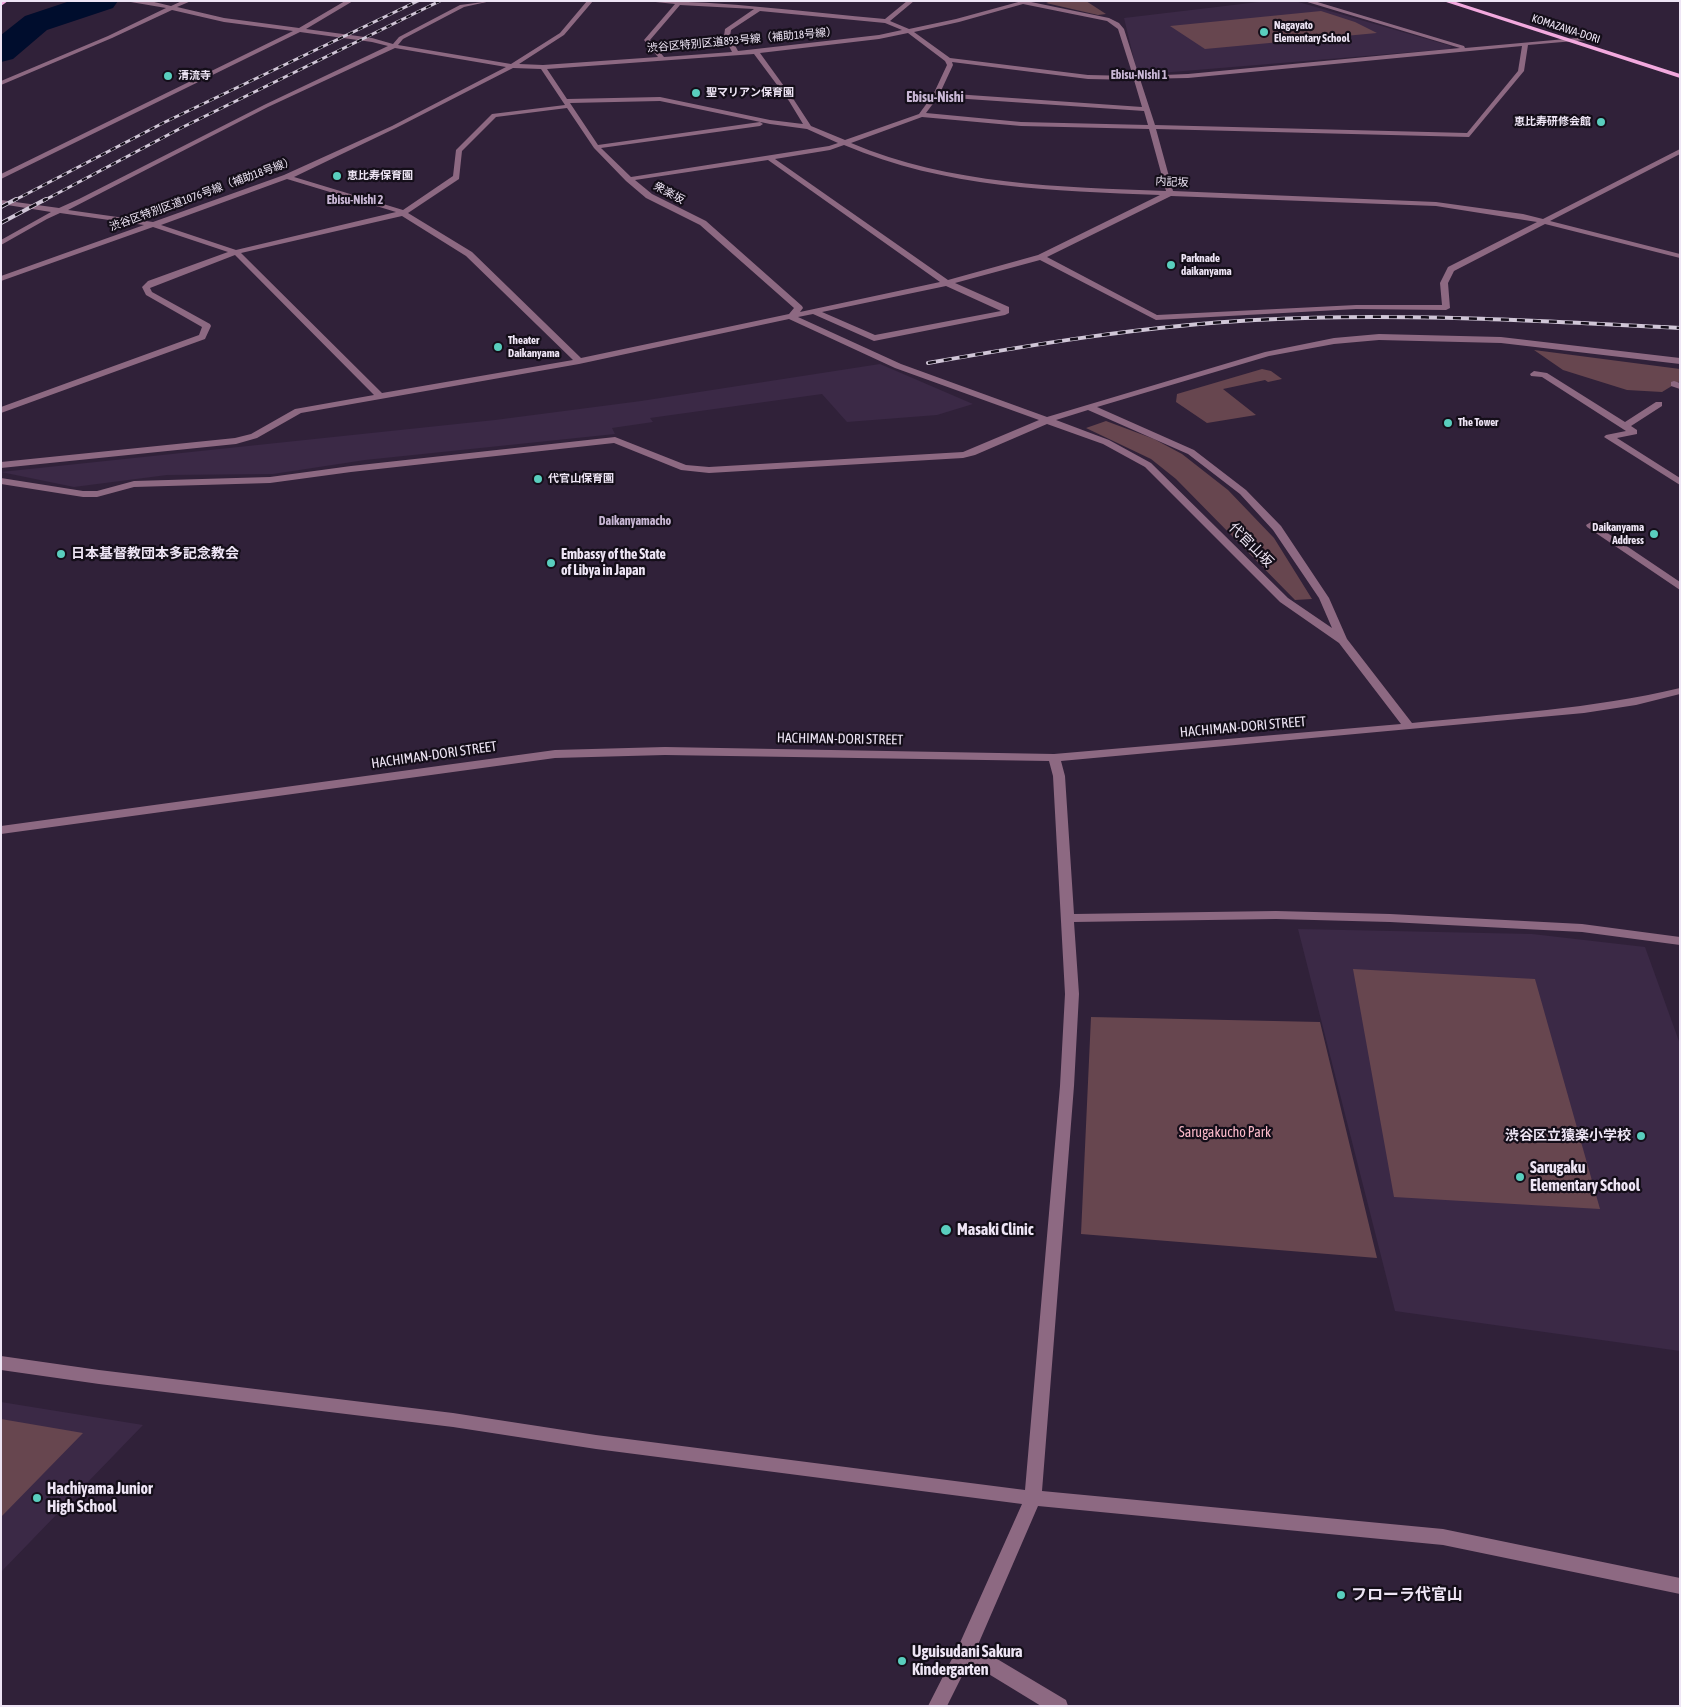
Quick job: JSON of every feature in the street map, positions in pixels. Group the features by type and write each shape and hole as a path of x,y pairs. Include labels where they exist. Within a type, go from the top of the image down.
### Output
{"main road":[{"path":"1,4 4,1"},
{"name":"KOMAZAWA-DORI","path":"1446,1 1680,76"},
{"name":"KOMAZAWA-DORI","path":"1468,1 1608,45"}],"street":[{"path":"63,1 78,1"},
{"name":"渋谷区特別区道893号線（補助18号線）","path":"128,1 146,2 224,20 372,40 403,48 512,66 543,68 756,52 911,32 1027,2"},
{"path":"1,83 151,19 171,7 188,1"},
{"path":"1,176 300,30 350,1"},
{"path":"1,243 44,217 82,201 266,106 395,45 401,38 462,6 488,1"},
{"name":"渋谷区特別区道1076号線（補助18号線）","path":"1,279 287,177 394,127 512,66 562,34 590,1"},
{"path":"650,1 886,21 911,32 948,60 1046,73 1135,78 1197,76 1586,38"},
{"path":"736,53 727,36 728,29 772,1"},
{"path":"886,21 911,1"},
{"path":"1307,1 1469,50"},
{"path":"1,465 236,441 254,436 298,411 579,361 947,283 1041,257 1170,193 1152,126 1135,78 1121,29 1117,24 1109,20 1027,2"},
{"path":"662,58 647,40 678,4"},
{"path":"629,179 830,148 920,115 1021,124 1469,134 1521,71 1525,44"},
{"path":"756,52 792,101 808,127"},
{"path":"920,115 936,94 950,65 948,60"},
{"name":"衆楽坂","path":"543,68 596,147 649,196 703,223 748,261 800,308 791,317"},
{"path":"936,94 1146,109"},
{"path":"1,410 202,336 207,326 149,293 146,287 151,283 236,252 403,213 456,177 459,150 494,115 568,104 660,99 770,122"},
{"path":"596,147 770,122"},
{"name":"内記坂","path":"770,122 808,127 903,164 981,180 1061,189 1436,204 1498,212 1542,221 1680,256"},
{"path":"1041,257 1156,318 1356,307 1446,308 1442,286 1444,275 1451,269 1680,151"},
{"path":"770,158 947,283 1006,309 1005,313 874,338 815,312"},
{"path":"287,177 394,208 403,213 468,254 579,361"},
{"path":"1,202 151,224 236,252 381,397"},
{"name":"代官山坂","path":"791,317 890,362 1106,442 1148,465 1284,600 1343,641 1409,726"},
{"path":"1,481 83,494 97,494 134,484 270,480 351,469 615,440 684,468 709,470 954,456 972,453 1045,421 1268,354 1348,339 1380,337 1501,340 1680,361"},
{"path":"1534,374 1544,375 1634,432 1609,437 1680,482"},
{"path":"1625,426 1659,404"},
{"path":"1088,408 1174,443 1191,452 1243,492 1277,528 1298,559 1324,598 1343,641"},
{"path":"1591,525 1680,587"},
{"name":"HACHIMAN-DORI STREET","path":"1,830 556,754 665,752 1054,758 1611,707 1680,691"},
{"path":"937,1706 966,1650 1033,1498 1067,1086 1072,994 1059,776 1054,758"},
{"path":"1067,918 1266,915 1390,918 1582,928 1680,941"},
{"path":"1,1363 99,1377 453,1420 596,1442 1033,1498 1443,1537 1680,1586"},
{"path":"966,1650 1059,1706"}],"shaded area":[{"name":"Nagayato Elementary School","path":"1267,1 1295,1 1451,46 1450,49 1148,74 1137,72 1124,18"},
{"path":"880,364 973,404 937,415 847,422 822,394 650,418 653,422 612,428 615,434 365,460 273,474 167,475 74,487 1,472 495,420 641,401"},
{"name":"Sarugaku Elementary School","path":"1298,929 1532,934 1645,947 1680,1044 1680,1351 1395,1311"},
{"name":"Hachiyama Junior High School","path":"1,1402 143,1425 1,1572"}],"green space":[{"path":"1051,1 1086,1 1106,14 1098,15 1046,3"},
{"path":"1321,11 1355,22 1377,33 1205,49 1170,26"},
{"path":"1534,350 1680,369 1680,381 1662,392 1627,390 1563,370"},
{"path":"1262,369 1271,371 1282,379 1268,382 1265,380 1223,389 1256,415 1207,423 1176,402 1177,394"},
{"path":"1106,421 1154,439 1182,454 1228,490 1274,538 1312,599 1295,600 1176,479 1151,459 1086,428"},
{"path":"1353,969 1535,979 1600,1209 1394,1197"},
{"name":"Sarugakucho Park","path":"1091,1017 1320,1022 1377,1258 1081,1234"},
{"path":"1,1419 83,1433 1,1517"}],"waterway":[{"path":"1,52 36,23 102,1"}],"railway":[{"path":"13,201 163,123 418,1"},
{"path":"43,201 183,127 440,1"},
{"path":"1,207 16,199"},
{"path":"1,223 46,199"},
{"path":"928,363 1132,331 1255,320 1415,317 1680,328"}],"place":[{"name":"Nagayato Elementary School","path":"1264,32"},
{"name":"清流寺","path":"168,76"},
{"name":"聖マリアン保育園","path":"696,93"},
{"name":"恵比寿研修会館","path":"1601,122"},
{"name":"恵比寿保育園","path":"337,176"},
{"name":"Parknade daikanyama","path":"1171,265"},
{"name":"Theater Daikanyama","path":"498,347"},
{"name":"The Tower","path":"1448,423"},
{"name":"代官山保育園","path":"538,479"},
{"name":"Daikanyama Address","path":"1654,534"},
{"name":"日本基督教団本多記念教会","path":"61,554"},
{"name":"Embassy of the State of Libya in Japan","path":"551,563"},
{"name":"渋谷区立猿楽小学校","path":"1641,1136"},
{"name":"Sarugaku Elementary School","path":"1520,1177"},
{"name":"Masaki Clinic","path":"946,1230"},
{"name":"Hachiyama Junior High School","path":"37,1498"},
{"name":"フローラ代官山","path":"1341,1595"},
{"name":"Uguisudani Sakura Kindergarten","path":"902,1661"}],"district":[{"name":"Ebisu-Nishi 1","path":"1139,75"},
{"name":"Ebisu-Nishi","path":"935,98"},
{"name":"Ebisu-Nishi 2","path":"355,200"},
{"name":"Daikanyamacho","path":"635,521"}]}
